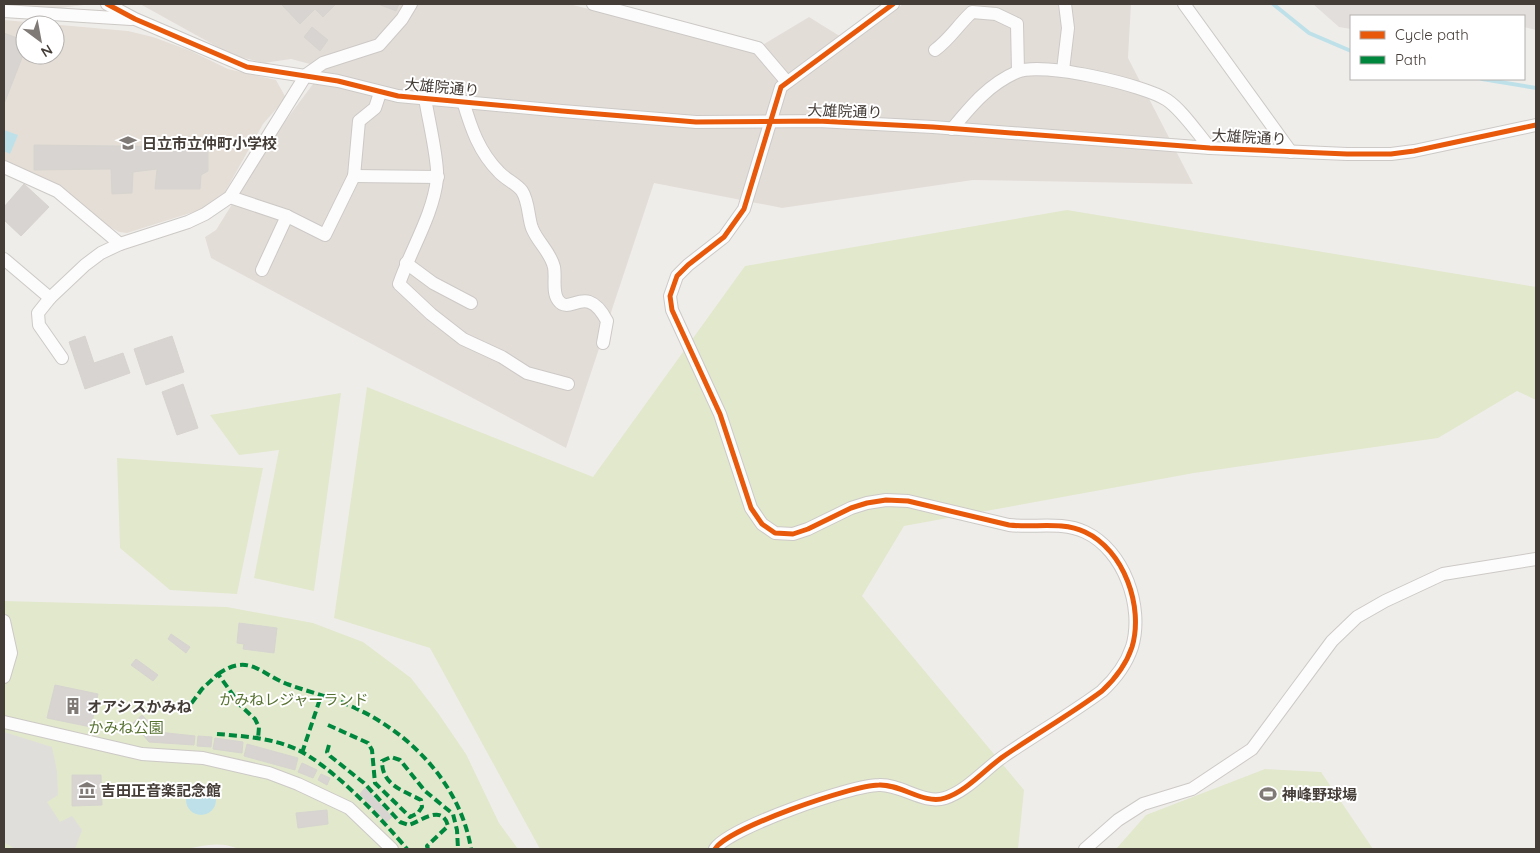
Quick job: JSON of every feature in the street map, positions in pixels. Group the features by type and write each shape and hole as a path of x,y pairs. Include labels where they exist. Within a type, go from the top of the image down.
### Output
{"street":[{"name":"大雄院通り","path":"107,4 135,19 247,67 338,81 380,93 696,122 818,122 952,129 1210,148 1391,154 1536,125"},
{"path":"62,358 39,326 38,312 50,298 85,265 120,244 188,222 205,214 230,196 306,75 323,63 379,45 402,19 411,4"},
{"path":"593,4 758,48 787,82"},
{"path":"715,849 719,843 748,828 815,802 868,786 892,787 930,799 948,797 1003,756 1102,691 1115,679 1132,646 1135,613 1126,578 1100,542 1076,528 1009,525 908,500 867,502 793,534 775,533 762,524 751,508 730,439 710,390 672,310 670,296 677,276 688,265 724,238 744,209 777,96 787,82 893,4"},
{"path":"1063,70 1068,28 1065,4"},
{"path":"1184,4 1291,152"},
{"path":"4,12 135,19"},
{"path":"935,50 951,39 957,26 972,12 996,14 1017,24 1018,71"},
{"path":"952,129 984,92 1018,71 1032,68 1063,70 1151,91 1169,102 1210,148"},
{"path":"230,196 288,216 325,236 354,176 359,121 375,108 380,93"},
{"path":"425,98 438,177 433,198 399,284 431,314 462,339 502,357 527,373 568,384"},
{"path":"463,101 473,135 498,172 522,191 532,227 541,246 549,252 554,265 556,298 560,303 566,305 585,300 595,304 607,321 603,343"},
{"path":"4,167 57,191 120,244"},
{"path":"354,176 438,177"},
{"path":"262,270 288,216"},
{"path":"4,259 50,298"},
{"path":"406,263 433,283 471,303"},
{"path":"1085,849 1118,820 1143,804 1192,789 1252,749 1332,641 1357,617 1385,601 1443,574 1536,559"},
{"path":"4,621 10,641 4,677"},
{"path":"4,722 142,754 203,758 269,773 298,784 349,808 392,849"}],"shaded area":[{"path":"4,4 92,4 4,15"},
{"path":"140,4 569,4 754,50 809,17 851,43 903,4 1131,4 1128,58 1193,184 973,180 782,208 654,183 566,448 211,258 205,237 216,230 277,132 325,68 291,59 264,63 232,55"},
{"path":"1313,4 1536,4 1536,30 1525,27 1525,15 1350,15 1350,29 1339,27"},
{"name":"日立市立仲町小学校","path":"4,20 15,21 15,65 65,65 65,25 128,31 153,37 191,51 228,69 276,80 286,98 263,124 225,192 203,209 127,233 119,232 103,223 62,189 47,180 4,162"},
{"path":"4,732 52,747 57,771 58,795 47,802 60,822 72,816 82,830 75,849 15,849 4,842"}],"green space":[{"path":"1067,210 1536,287 1536,400 1517,391 1438,438 1194,473 904,526 862,596 1024,790 1018,849 540,849 430,648 334,618 367,387 593,477 745,266"},
{"path":"341,393 314,591 254,578 279,450 239,455 210,415"},
{"path":"117,458 263,468 237,594 170,590 120,548"},
{"name":"かみねレジャーランド","path":"4,601 227,607 313,623 363,642 411,678 438,713 466,754 499,823 518,849 239,849 219,844 186,849 4,849"},
{"name":"神峰野球場","path":"1265,769 1321,772 1373,849 1116,849 1146,815"}],"water":[{"path":"4,130 18,135 10,154 4,151"},
{"path":"201,785 207,786 215,794 215,806 207,814 201,815 195,814 187,806 186,800 187,794 195,786"}],"building":[{"path":"281,4 336,4 323,17 315,9 300,24"},
{"path":"378,4 399,4 396,11"},
{"path":"312,27 328,40 320,51 304,37"},
{"path":"4,33 15,37 15,65 19,65 4,104"},
{"path":"34,145 208,147 208,171 201,175 200,189 155,189 157,169 133,172 132,193 112,194 111,169 34,170"},
{"path":"24,184 49,207 21,236 4,220 4,207"},
{"path":"85,336 94,363 123,353 130,373 85,389 69,342"},
{"path":"172,336 184,372 146,385 134,349"},
{"path":"183,384 198,428 177,435 162,392"},
{"path":"239,623 277,628 274,653 243,649 244,644 237,643"},
{"path":"171,634 190,647 186,653 168,639"},
{"path":"136,659 158,675 153,681 131,665"},
{"name":"オアシスかみね","path":"55,685 98,694 91,727 47,718"},
{"path":"142,715 158,732 195,736 194,745 149,742 133,723"},
{"path":"198,736 212,737 211,747 197,746"},
{"path":"215,738 243,742 242,753 213,749"},
{"path":"247,744 298,758 295,770 244,756"},
{"path":"302,763 317,770 313,778 298,772"},
{"path":"321,774 330,778 327,785 318,780"},
{"name":"吉田正音楽記念館","path":"72,775 101,775 102,805 72,806"},
{"path":"365,788 392,817 386,822 360,794"},
{"path":"327,810 328,824 298,828 296,813"}],"waterway":[{"path":"1273,4 1309,33 1350,51"},
{"path":"1488,80 1536,88"}],"marked path":[{"path":"218,674 238,665 254,667 277,680 355,708 396,732 431,765 445,784 457,804 471,849"},
{"path":"182,706 188,708 202,689 218,674 241,706 255,719 259,727 258,739"},
{"path":"302,753 321,696"},
{"path":"328,725 368,743 372,750 375,783 410,817 418,813 422,807 421,800 394,786 385,776 383,769 382,761 391,757 400,760 425,791 453,814 457,830 458,849"},
{"path":"217,734 277,742 310,757 356,794 407,849"},
{"path":"329,745 327,752 330,756 364,783 400,822 409,825 432,815 441,816 445,819 448,826 427,846 428,849"}],"cycle path":[{"path":"107,4 135,19 247,67 338,81 398,96 562,111 696,122 818,121 933,127 1210,148 1347,154 1391,154 1414,151 1536,125"},
{"path":"715,849 725,840 742,830 765,820 819,800 865,787 887,786 929,799 945,798 953,795 1004,756 1102,691 1120,671 1132,647 1135,615 1128,581 1120,566 1099,540 1076,529 1057,526 1009,525 908,501 886,500 851,508 808,529 793,534 775,533 762,524 751,508 720,414 672,310 670,296 677,276 724,237 744,209 781,87 893,4"}],"place":[{"name":"日立市立仲町小学校","path":"128,143"},
{"name":"オアシスかみね","path":"73,706"},
{"name":"吉田正音楽記念館","path":"87,790"},
{"name":"神峰野球場","path":"1268,794"}],"park label":[{"name":"かみね公園","path":"126,727"}]}
